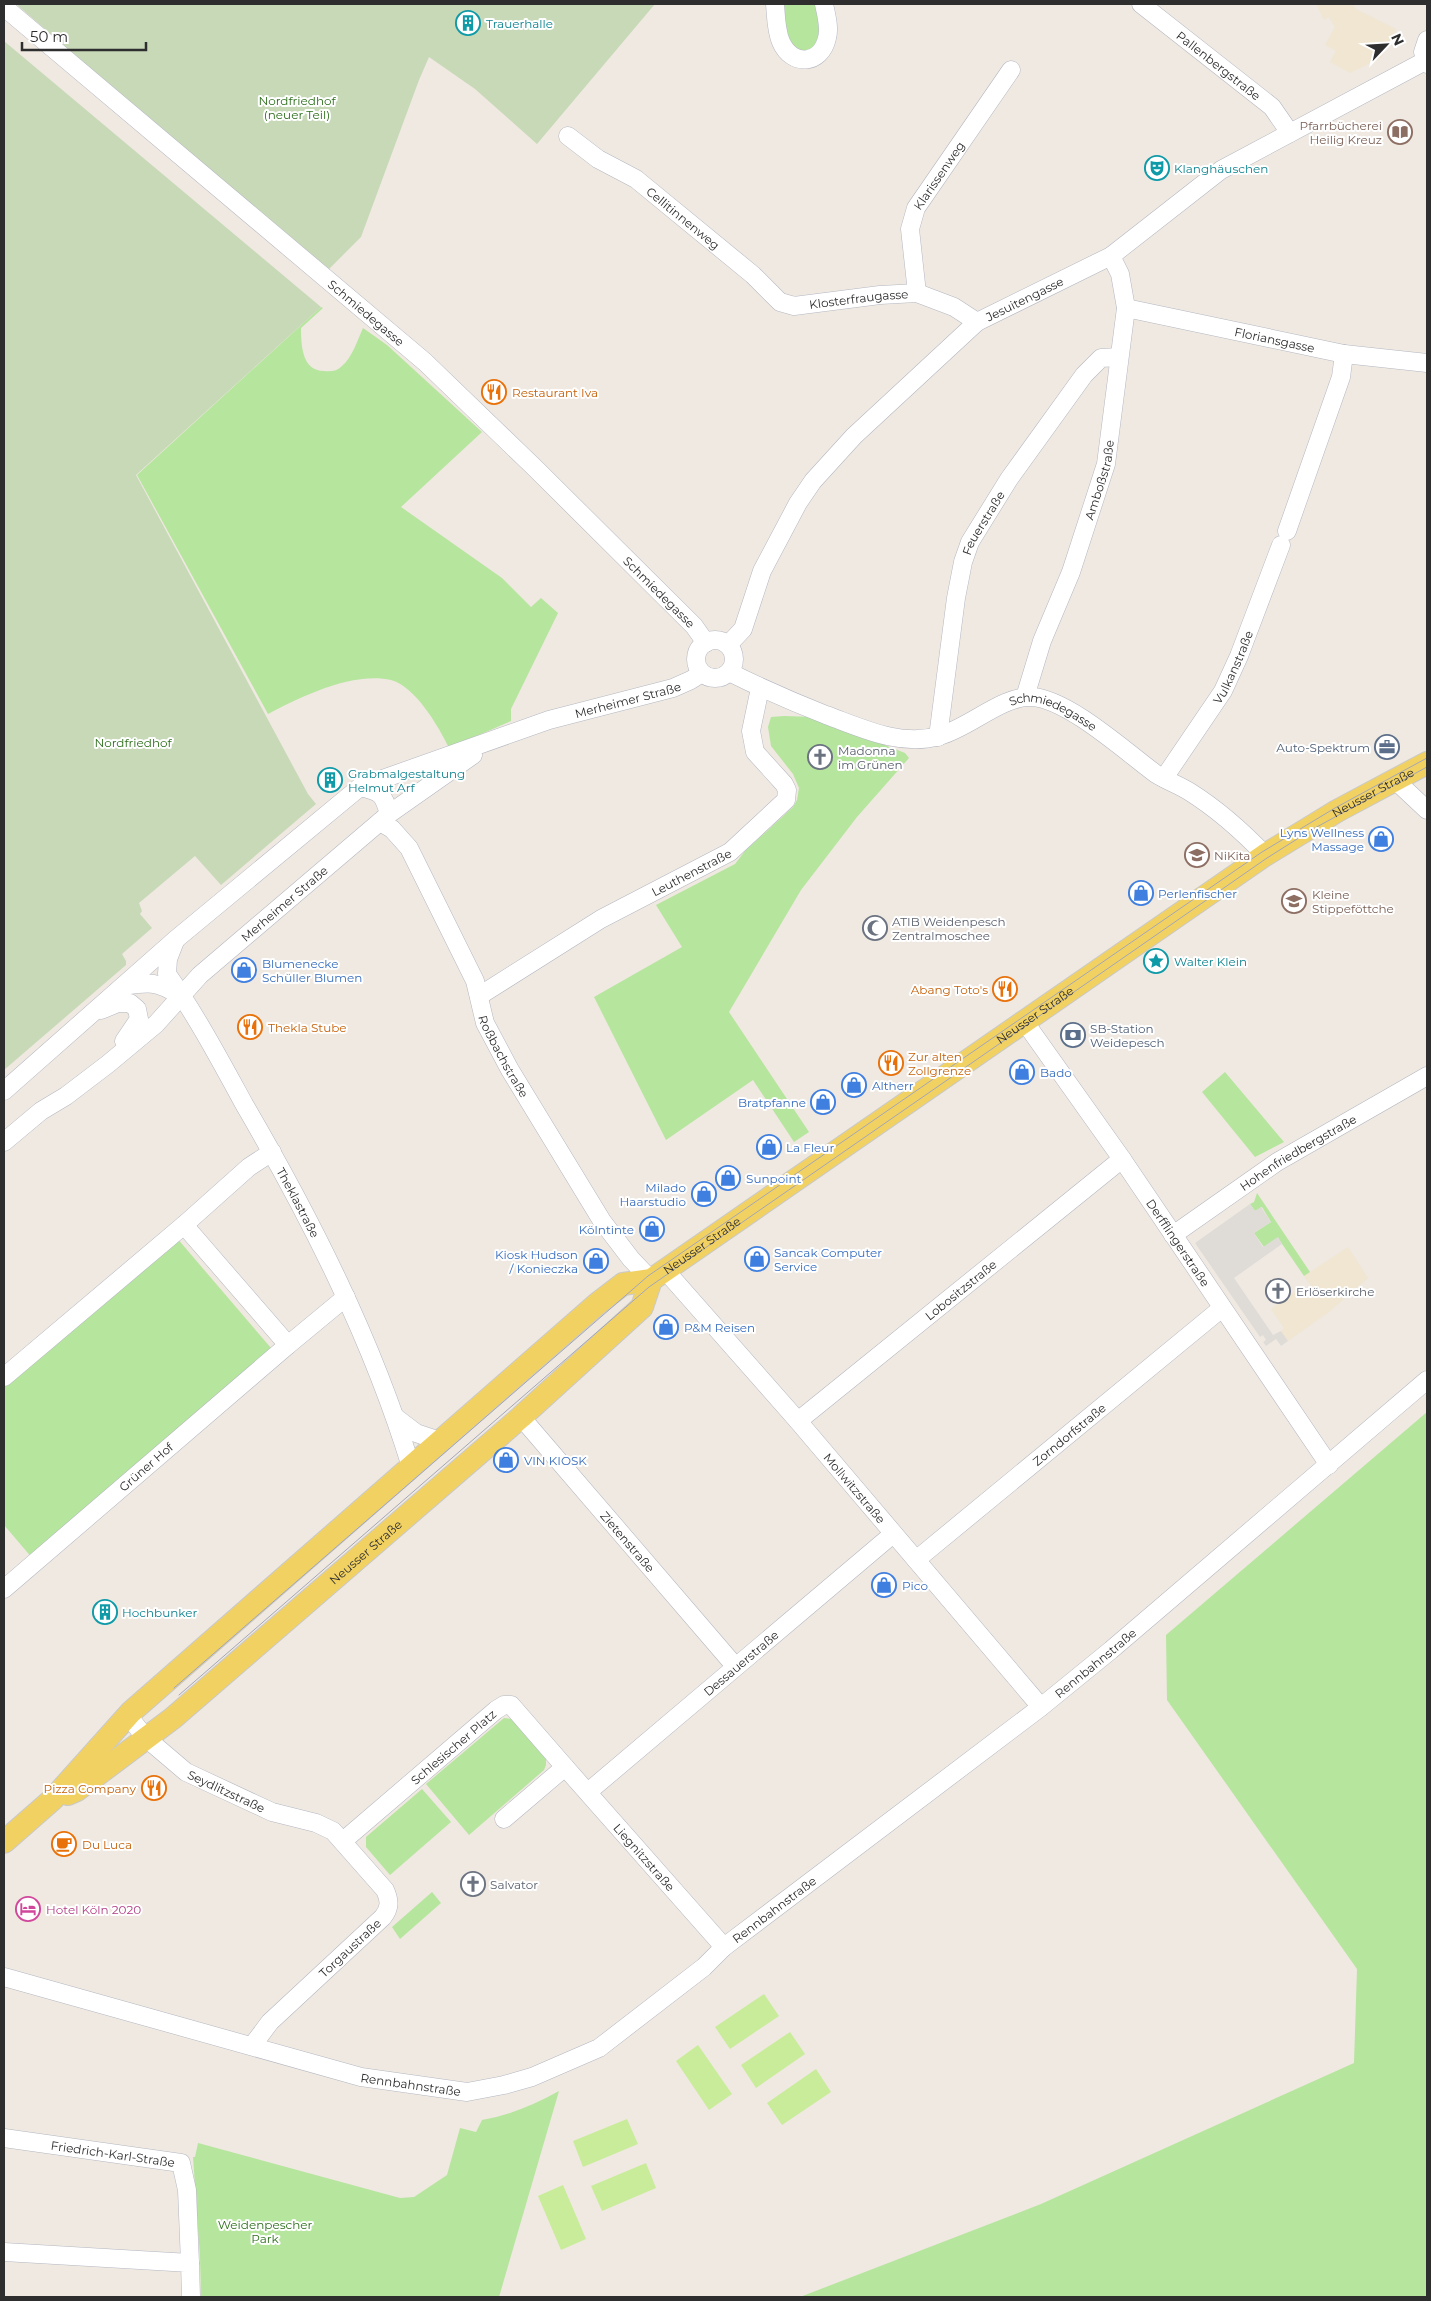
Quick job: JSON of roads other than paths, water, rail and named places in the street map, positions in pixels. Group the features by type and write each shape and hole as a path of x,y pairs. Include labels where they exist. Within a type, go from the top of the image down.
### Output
{"main road":[{"name":"Neusser Straße","path":"4,1842 53,1799 131,1712 597,1304 624,1284 658,1275 1265,855 1320,821 1427,763"},
{"name":"Neusser Straße","path":"53,1799 77,1790 173,1718 521,1417 642,1307 658,1275"}],"street":[{"path":"775,4 782,43 795,59 805,60 819,54 827,40 824,4"},
{"name":"Pallenbergstraße","path":"1141,4 1272,107 1290,133"},
{"name":"Schmiedegasse","path":"4,7 425,362 694,626 706,643"},
{"path":"1426,62 1423,52 1427,40"},
{"name":"Jesuitengasse","path":"728,645 743,630 762,571 798,503 813,481 854,436 977,322 1111,256 1221,170 1426,62"},
{"name":"Klarissenweg","path":"917,293 910,229 916,208 1011,70"},
{"name":"Cellitinnenweg","path":"568,136 598,159 636,179 753,275 780,302 794,306"},
{"name":"Amboßstraße","path":"1025,697 1042,641 1071,572 1106,464 1126,308 1120,274 1111,256"},
{"name":"Klosterfraugasse","path":"794,306 880,295 917,293 954,307 977,322"},
{"name":"Floriansgasse","path":"1126,308 1344,354 1427,363"},
{"name":"Vulkanstraße","path":"1164,778 1223,691 1240,656 1341,377 1344,354"},
{"name":"Feuerstraße","path":"938,737 956,598 970,542 1009,480 1084,375 1101,358 1119,357"},
{"path":"717,640 728,645 734,656 734,662 729,672 719,678 702,673 696,657 701,646 717,640"},
{"name":"Schmiedegasse","path":"729,672 760,688 884,736 908,739 938,737 970,724 1007,702 1025,697 1040,698 1065,708 1164,778 1189,791 1246,835 1265,855"},
{"name":"Merheimer Straße","path":"4,1091 175,940 360,787 549,720 673,688 702,673"},
{"name":"Leuthenstraße","path":"479,996 602,919 730,852 786,800 787,790 784,784 755,752 751,731 760,688"},
{"name":"Merheimer Straße","path":"4,1142 42,1111 66,1096 108,1064 156,1024 200,975 384,818 495,740"},
{"path":"1395,780 1427,810"},
{"path":"360,787 378,791 385,800 384,818"},
{"name":"Roßbachstraße","path":"384,818 409,848 475,981 485,1023 550,1138 602,1220 631,1259 658,1275"},
{"path":"175,940 168,959 167,974 181,996"},
{"path":"124,986 148,982 163,985 181,996"},
{"name":"Theklastraße","path":"181,996 272,1152 316,1233 346,1297 395,1417 411,1467"},
{"path":"94,1013 118,1004 130,1003 137,1009 139,1019 108,1064"},
{"name":"Derfflingerstraße","path":"1024,1021 1173,1234 1329,1465"},
{"name":"Hohenfriedbergstraße","path":"1173,1234 1286,1156 1427,1076"},
{"path":"4,1377 184,1226 249,1167 272,1152"},
{"name":"Lobositzstraße","path":"798,1421 1122,1160"},
{"path":"184,1226 288,1345"},
{"name":"Mollwitzstraße","path":"658,1275 798,1421 1042,1706"},
{"name":"Grüner Hof","path":"4,1589 346,1297"},
{"name":"Zorndorfstraße","path":"916,1560 1222,1308"},
{"name":"Rennbahnstraße","path":"4,1977 361,2077 467,2092 532,2077 601,2047 704,1967 724,1947 1042,1706 1111,1650 1427,1380"},
{"path":"395,1417 416,1433 440,1441"},
{"name":"Zietenstraße","path":"521,1417 735,1666"},
{"name":"Dessauerstraße","path":"588,1792 893,1534"},
{"name":"Schlesischer Platz","path":"342,1841 504,1705 511,1705 565,1767"},
{"name":"Seydlitzstraße","path":"131,1712 133,1722 146,1738 186,1772 272,1812 325,1826 333,1831 342,1841"},
{"path":"504,1819 565,1767"},
{"name":"Liegnitzstraße","path":"565,1767 724,1947"},
{"name":"Torgaustraße","path":"252,2046 270,2022 383,1917 387,1911 388,1897 385,1890 342,1841"},
{"name":"Friedrich-Karl-Straße","path":"4,2138 181,2163 187,2190 191,2297"},
{"path":"4,2252 190,2263"}],"tram line":[{"path":"174,1688 648,1276 1262,852 1335,808 1427,758"},
{"path":"179,1695 649,1287 1267,858 1313,829 1427,767"}],"place":[{"name":"Trauerhalle","path":"468,23"},
{"name":"Pfarrbücherei Heilig Kreuz","path":"1400,132"},
{"name":"Klanghäuschen","path":"1157,168"},
{"name":"Restaurant Iva","path":"494,392"},
{"name":"Auto-Spektrum","path":"1387,747"},
{"name":"Madonna im Grünen","path":"820,757"},
{"name":"Grabmalgestaltung Helmut Arf","path":"330,780"},
{"name":"Lyns Wellness Massage","path":"1381,839"},
{"name":"NiKita","path":"1197,855"},
{"name":"Perlenfischer","path":"1141,893"},
{"name":"Kleine Stippeföttche","path":"1294,901"},
{"name":"ATIB Weidenpesch Zentralmoschee","path":"875,928"},
{"name":"Walter Klein","path":"1156,961"},
{"name":"Blumenecke Schüller Blumen","path":"244,970"},
{"name":"Abang Toto's","path":"1005,989"},
{"name":"Thekla Stube","path":"250,1027"},
{"name":"SB-Station Weidepesch","path":"1073,1035"},
{"name":"Zur alten Zollgrenze","path":"891,1063"},
{"name":"Bado","path":"1022,1072"},
{"name":"Altherr","path":"854,1085"},
{"name":"Bratpfanne","path":"823,1102"},
{"name":"La Fleur","path":"769,1147"},
{"name":"Sunpoint","path":"728,1178"},
{"name":"Milado Haarstudio","path":"704,1194"},
{"name":"Kölntinte","path":"652,1229"},
{"name":"Sancak Computer Service","path":"757,1259"},
{"name":"Kiosk Hudson / Konieczka","path":"596,1261"},
{"name":"Erlöserkirche","path":"1278,1291"},
{"name":"P&M Reisen","path":"666,1327"},
{"name":"VIN KIOSK","path":"506,1460"},
{"name":"Pico","path":"884,1585"},
{"name":"Hochbunker","path":"105,1612"},
{"name":"Pizza Company","path":"154,1788"},
{"name":"Du Luca","path":"64,1844"},
{"name":"Salvator","path":"473,1884"},
{"name":"Hotel Köln 2020","path":"28,1909"}],"park label":[{"name":"Nordfriedhof (neuer Teil)","path":"297,107"},
{"name":"Nordfriedhof","path":"133,742"},
{"name":"Weidenpescher Park","path":"265,2231"}]}
